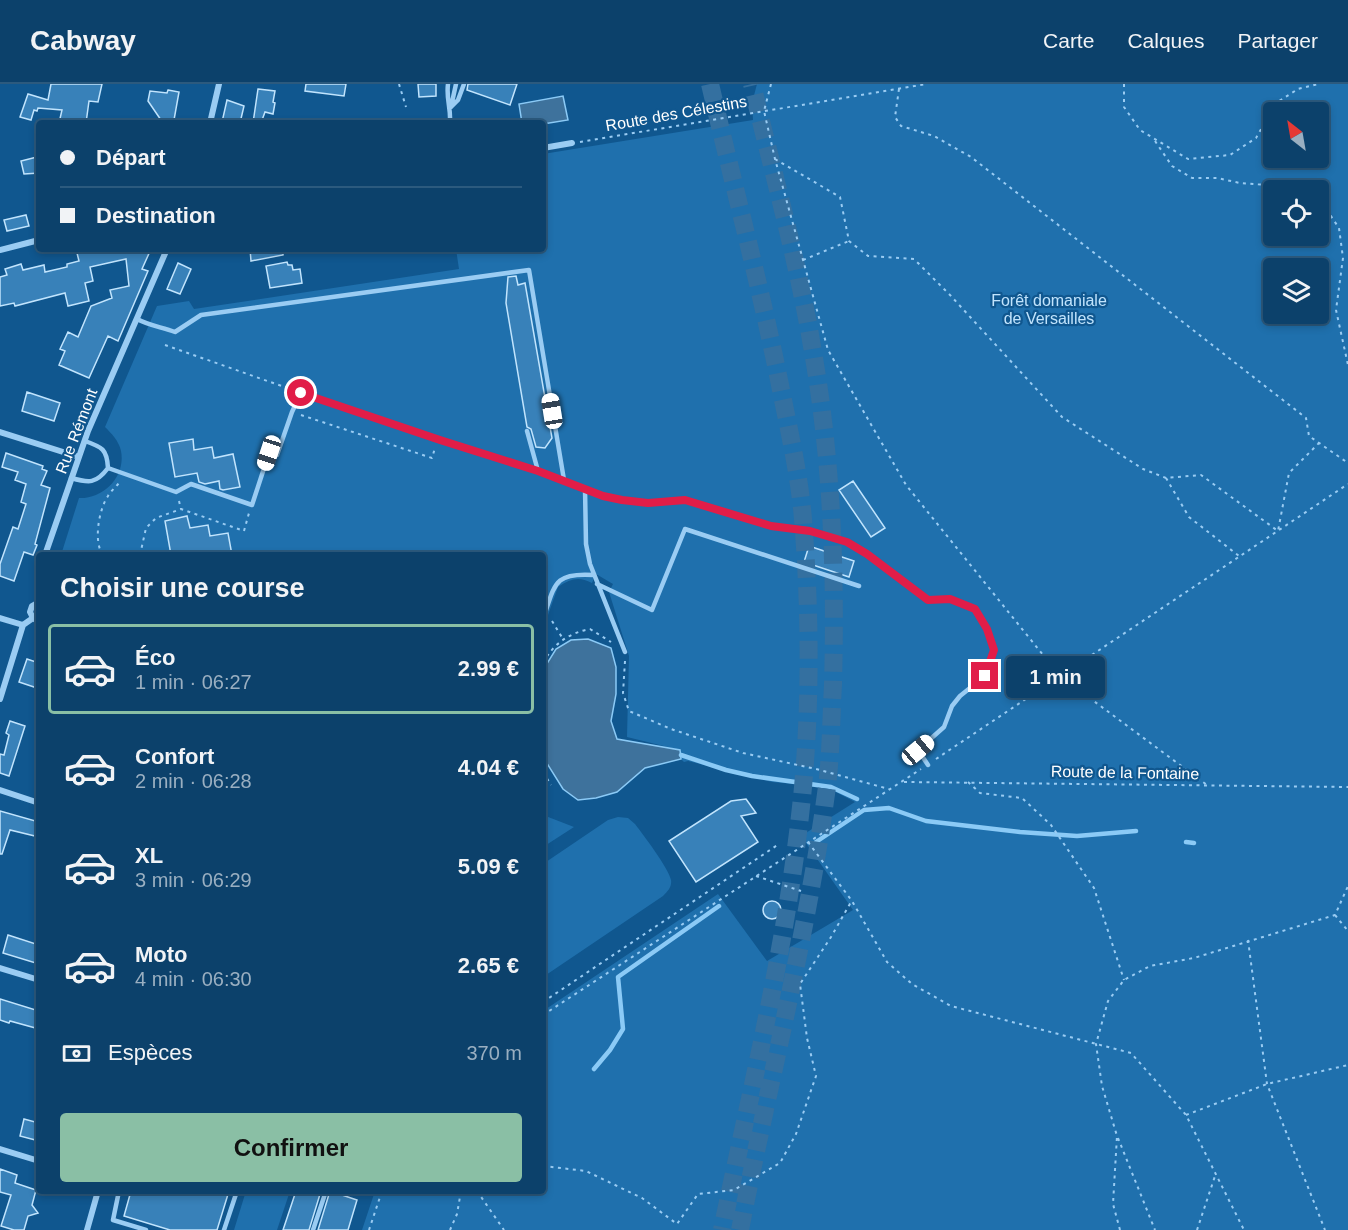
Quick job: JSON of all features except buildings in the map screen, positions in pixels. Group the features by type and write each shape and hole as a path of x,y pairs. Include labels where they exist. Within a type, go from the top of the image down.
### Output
{"street":[{"path":"211,120 219,84"},
{"path":"546,147 572,143"},
{"path":"0,250 36,241"},
{"name":"Rue Rémont","path":"46,552 85,441 166,252"},
{"path":"0,432 79,457"},
{"path":"0,618 23,625 36,620 30,612 36,604"},
{"path":"0,699 23,625"},
{"path":"0,790 36,802"},
{"path":"0,968 36,979"},
{"path":"0,1149 36,1160"},
{"path":"87,1230 97,1194"}],"lane":[{"path":"448,84 446,98 451,107"},
{"path":"456,84 456,99"},
{"path":"450,120 451,107 464,84"},
{"path":"137,319 155,328 161,327 176,332 201,315 529,270 564,480"},
{"path":"108,468 176,492 191,484 252,505 269,453 277,455 301,393 538,471 603,496 648,503 685,500 771,526 810,531 847,542 867,554 928,600 950,599 975,609 987,629 994,650 985,676 960,696 952,706 944,727 918,750 928,765"},
{"path":"527,431 538,471"},
{"path":"71,478 87,482 95,481 108,468 106,454 102,448 85,441"},
{"path":"585,488 586,544 597,584 626,652"},
{"path":"597,584 652,610 685,529 859,586"},
{"path":"546,611 555,584 572,575 594,575"},
{"path":"118,1194 113,1220 146,1230"},
{"path":"224,1230 236,1194"},
{"path":"313,1230 325,1194"}],"path":[{"path":"399,84 406,107"},
{"path":"771,84 764,111 828,350 906,485 1060,676 1207,785"},
{"name":"Route des Célestins","path":"572,143 927,84"},
{"path":"1124,84 1124,107 1140,130 1188,159 1230,155 1256,138 1276,103 1298,89 1318,84"},
{"path":"898,89 895,117 901,126 934,136 971,157 1306,418 1309,436 1348,463"},
{"path":"1154,139 1172,166 1192,178 1217,178 1263,185"},
{"path":"776,159 840,197 849,241 868,256 914,259 1062,417 1143,469 1166,478 1201,475 1278,531"},
{"path":"1329,213 1339,228 1343,258 1336,310 1348,365"},
{"path":"803,260 849,241"},
{"path":"165,345 296,391"},
{"path":"292,412 432,458"},
{"path":"1278,531 1289,473 1319,443"},
{"path":"101,552 97,537 107,496 117,486 124,473"},
{"path":"1166,478 1190,517 1239,557"},
{"path":"546,1013 928,765 1348,484"},
{"path":"176,492 181,509"},
{"path":"141,552 146,528 156,518 181,509 244,531 252,505"},
{"path":"546,611 563,640"},
{"path":"546,656 549,650 574,632 590,629 626,652 623,693 628,711 671,729 733,750 889,789"},
{"path":"546,777 551,785"},
{"name":"Route de la Fontaine","path":"901,782 1348,787"},
{"path":"968,782 980,793 1022,798 1051,825 1094,888 1124,980"},
{"path":"808,842 852,901 887,962 912,984 951,1006 1131,1053 1186,1115 1244,1230"},
{"path":"546,1000 779,844"},
{"path":"756,876 801,891"},
{"path":"1155,1230 1117,1136 1102,1086 1096,1044 1108,1001 1124,980 1150,966 1194,958 1335,915 1348,886"},
{"path":"546,1166 586,1170 642,1198 677,1224 698,1194 734,1190 780,1163 796,1134 816,1076 807,1038 800,984 852,901"},
{"path":"1335,915 1348,931"},
{"path":"1248,940 1267,1084 1324,1230"},
{"path":"1186,1115 1267,1084 1348,1065"},
{"path":"1117,1136 1113,1204 1120,1230"},
{"path":"1197,1230 1216,1175"},
{"path":"369,1230 381,1194"},
{"path":"450,1230 457,1214 460,1194"},
{"path":"479,1194 504,1230"}],"green space":[{"name":"Forêt domaniale de Versailles","path":"757,84 1348,84 1348,1230 362,1230 374,1194 546,1194 546,1009 718,894 767,961 853,910 801,836 855,802 826,787 772,782 688,761 684,762 681,759 680,750 627,737 629,656 609,592 613,584 596,574 592,583 575,579 558,587 546,621 546,552 62,552 79,498 96,495 104,490 111,485 120,469 122,461 120,447 105,427 157,306 189,301 194,309 459,269 456,252 546,252 546,154 753,120 752,103"},
{"path":"546,816 574,827 546,845"},
{"path":"618,817 628,818 635,824 669,874 670,887 663,896 546,975 546,862 608,820"},
{"path":"245,1194 289,1194 277,1230 234,1230"}],"shaded area":[{"path":"563,96 568,120 546,124 546,120 522,120 519,104"},
{"path":"588,639 611,648 616,667 616,694 611,721 617,739 680,750 681,759 645,768 617,792 596,798 578,800 563,789 546,762 546,665 556,649 571,640"}],"waterway":[{"path":"681,755 752,776 831,787 857,799"},
{"path":"816,842 864,810 889,808 926,821 1020,832 1077,836 1136,831"},
{"path":"1186,842 1194,843"},
{"path":"594,1069 610,1050 623,1029 618,977 719,906"}],"tunnel":[{"path":"710,84 763,306 796,466 805,552 809,653 803,787 789,899 722,1230"},
{"path":"740,1230 818,849 829,767 834,642 833,559 825,434 813,352 785,217 752,84"}],"route":[{"path":"301,393 538,471 603,496 648,503 685,500 771,526 810,531 847,542 867,554 928,600 950,599 975,609 987,629 994,650 985,676"}]}
